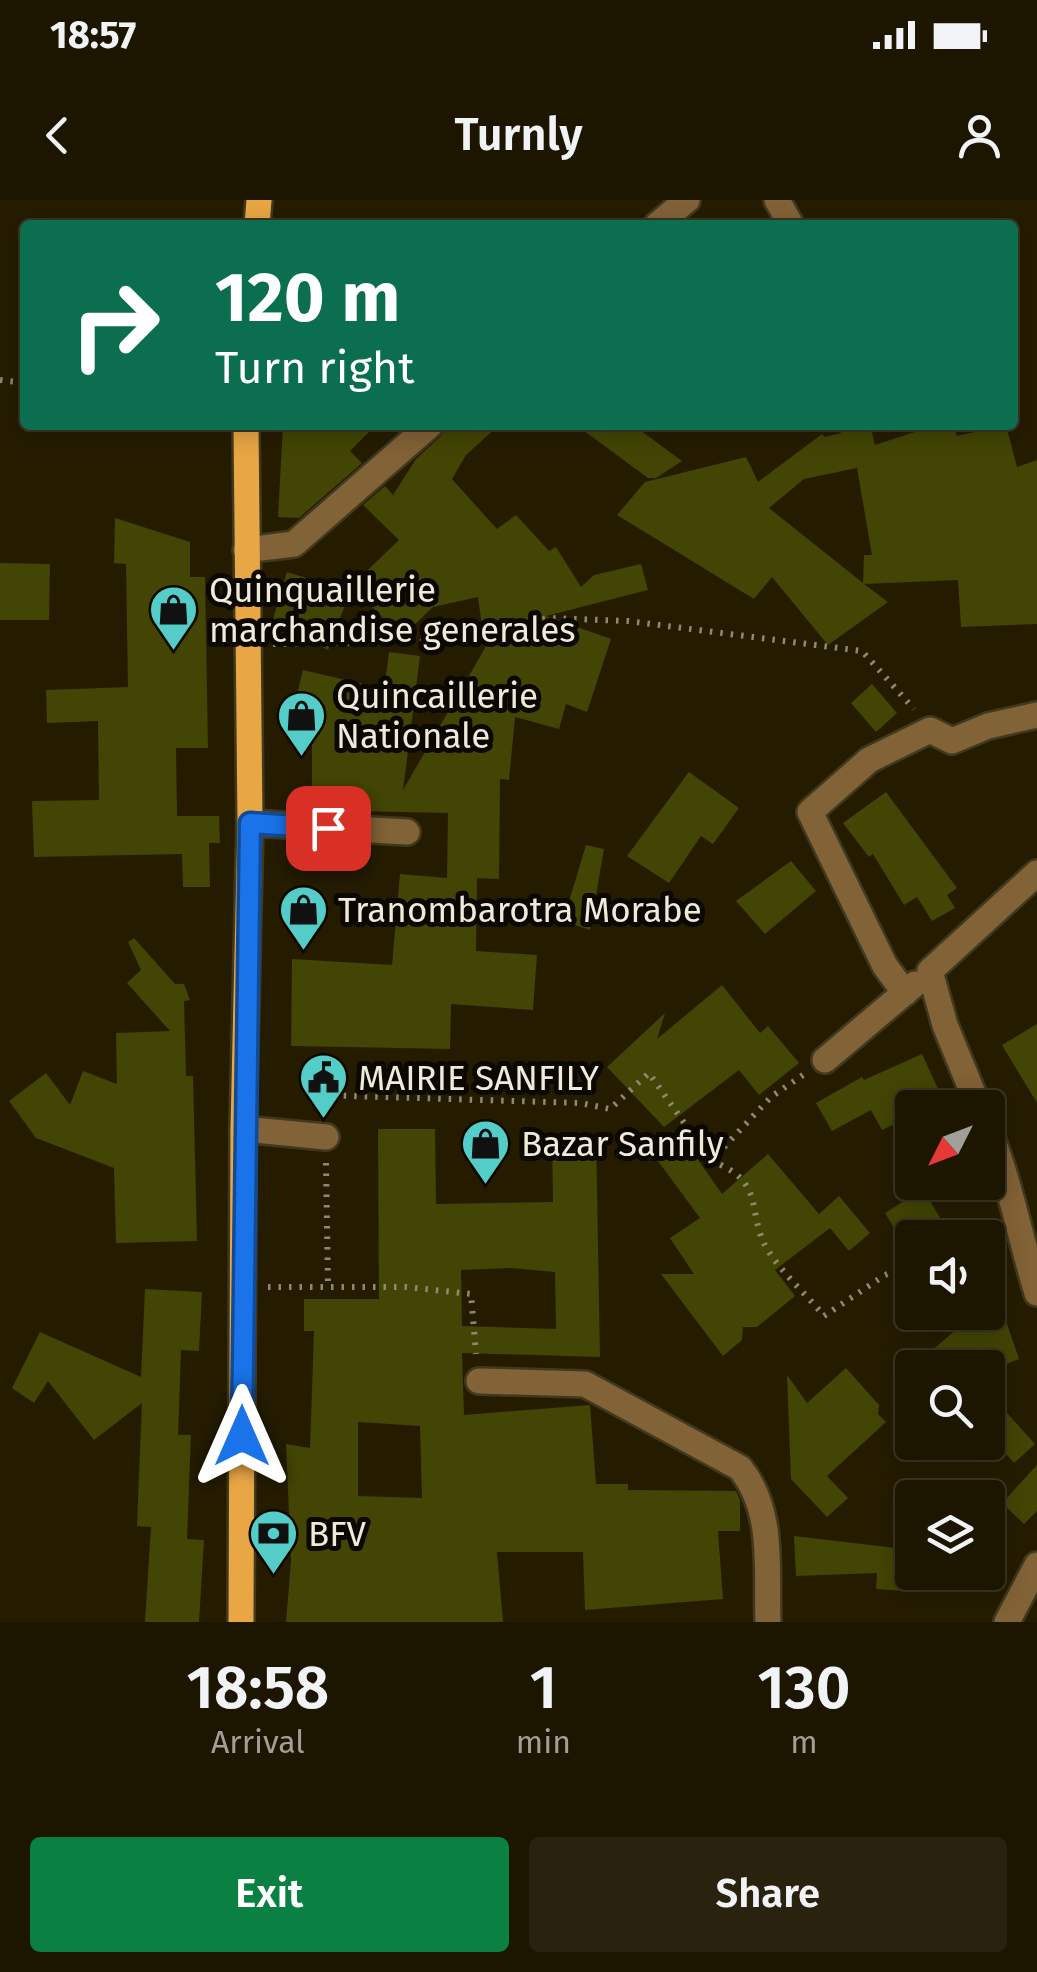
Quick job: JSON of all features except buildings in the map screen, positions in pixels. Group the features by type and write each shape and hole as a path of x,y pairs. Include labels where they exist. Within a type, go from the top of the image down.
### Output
{"main road":[{"path":"241,1622 243,1129 250,823 245,644 246,430"}],"street":[{"path":"662,220 688,200"},
{"path":"246,550 294,544 424,430"},
{"path":"905,992 885,966 810,812 869,760 930,730 952,741 988,726 1037,714"},
{"path":"250,823 407,832"},
{"path":"826,1060 1037,873"},
{"path":"930,971 945,1025 972,1090"},
{"path":"243,1129 326,1137"},
{"path":"1005,1170 1015,1222 1037,1293"},
{"path":"479,1381 585,1384 740,1468 755,1487 765,1518 768,1622"},
{"path":"1006,1622 1037,1565"}],"path":[{"path":"245,644 472,641 548,618 628,621 862,651 899,688 930,730"},
{"path":"711,1161 771,1097 826,1060"},
{"path":"328,1286 326,1137 318,1094 580,1104 610,1109 649,1073 711,1161 731,1168 756,1201 765,1246 824,1316 895,1271"},
{"path":"242,1287 406,1286 471,1294 479,1381"}],"place":[{"name":"Quinquaillerie marchandise generales","path":"174,652"},
{"name":"Quincaillerie Nationale","path":"301,758"},
{"name":"Tranombarotra Morabe","path":"303,952"},
{"name":"MAIRIE SANFILY","path":"323,1120"},
{"name":"Bazar Sanfily","path":"486,1186"},
{"name":"BFV","path":"273,1576"}],"route":[{"path":"242,1436 243,1129 250,823 328,828"}]}
